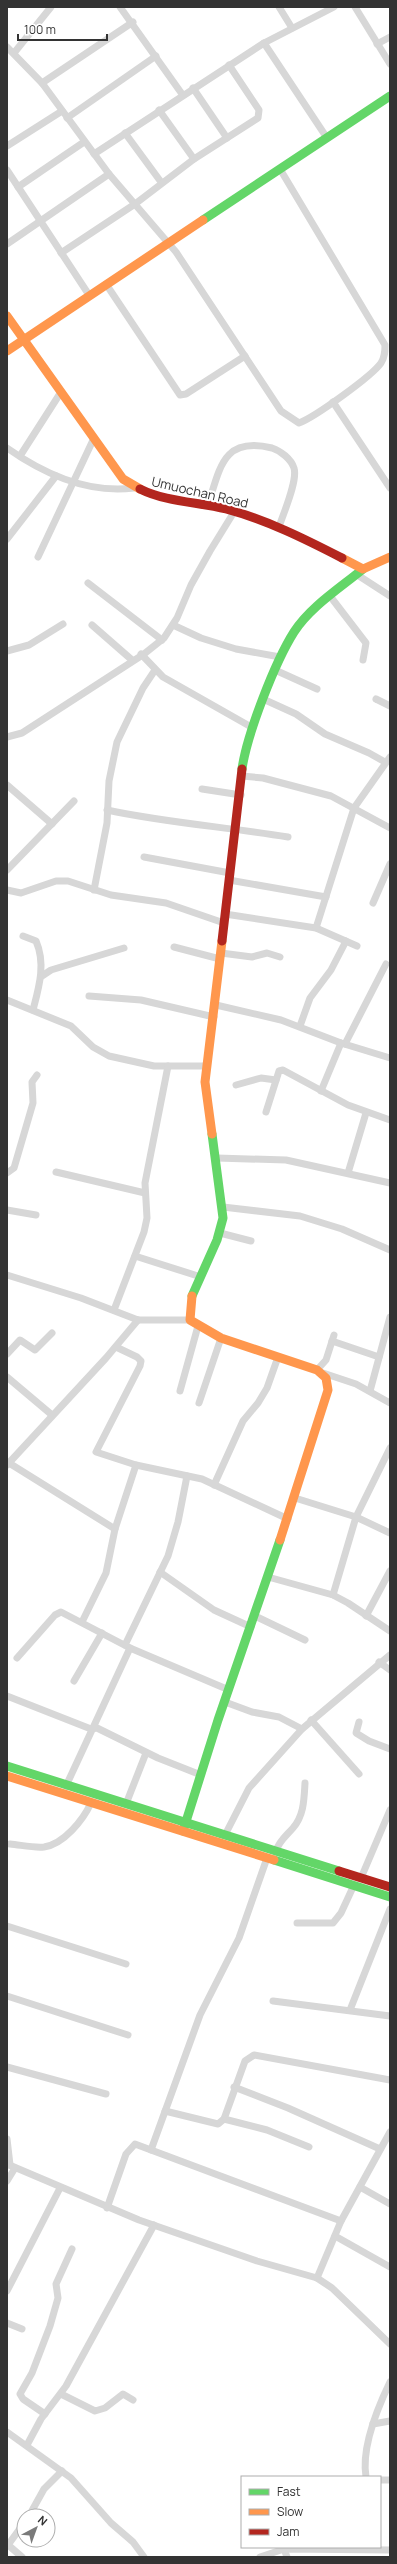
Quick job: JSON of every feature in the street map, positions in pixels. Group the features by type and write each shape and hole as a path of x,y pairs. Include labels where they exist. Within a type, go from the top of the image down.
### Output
{"street":[{"path":"14,53 51,7"},
{"path":"120,7 133,22 182,94"},
{"path":"279,7 292,28"},
{"path":"94,154 182,94 264,43 334,7"},
{"path":"355,7 390,64"},
{"path":"42,83 133,22"},
{"path":"377,44 390,37"},
{"path":"264,43 328,138"},
{"path":"7,46 42,83 109,174 169,242 281,411 294,422 306,420 334,402 377,368 384,358 385,345 280,169"},
{"path":"67,118 156,56"},
{"path":"61,253 135,204 161,182 194,159 254,121 260,114 229,65"},
{"path":"193,88 227,138"},
{"path":"7,351 390,96"},
{"path":"159,110 194,159"},
{"path":"7,146 62,111"},
{"path":"125,133 161,182"},
{"path":"18,187 84,142"},
{"path":"7,170 89,296"},
{"path":"7,244 109,174"},
{"path":"106,284 180,394 186,394 245,356"},
{"name":"Umuochan Road","path":"7,316 123,479 134,488 147,494 208,505 234,512 279,528 359,571"},
{"path":"20,456 61,392"},
{"path":"334,402 390,488"},
{"path":"38,557 94,438"},
{"path":"208,505 220,467 230,452 248,444 275,449 291,461 295,475 279,528"},
{"path":"7,448 56,476 73,483 112,490 134,488"},
{"path":"7,539 56,476"},
{"path":"7,737 22,733 162,640 173,625 191,585 234,512"},
{"path":"190,1320 189,1307 200,1277 220,1233 223,1207 205,1082 205,1066 216,1004 224,918 241,795 245,752 262,699 280,657 294,632 330,596 359,571 390,557"},
{"path":"359,571 390,596"},
{"path":"88,583 162,640"},
{"path":"330,596 366,643 363,660"},
{"path":"7,651 29,645 63,624"},
{"path":"92,625 132,660"},
{"path":"173,625 200,638 236,649 280,657"},
{"path":"141,654 155,670 253,728"},
{"path":"94,890 107,810 109,782 117,742 143,688 155,670"},
{"path":"275,670 317,689"},
{"path":"262,699 296,714 324,734 387,760 354,808 316,928"},
{"path":"376,699 390,706"},
{"path":"242,776 263,778 331,796 390,828"},
{"path":"7,785 52,824"},
{"path":"202,789 241,795"},
{"path":"7,870 74,801"},
{"path":"107,810 194,825 236,828 288,837"},
{"path":"144,857 326,897"},
{"path":"374,903 390,864"},
{"path":"7,890 21,893 62,880 111,895 166,903 224,918 316,928 357,946"},
{"path":"23,936 36,941 42,976 33,1010"},
{"path":"300,1026 310,998 331,970 346,940"},
{"path":"174,947 220,956 252,957 267,953 280,957"},
{"path":"42,976 51,970 124,948"},
{"path":"321,1091 343,1044 386,964"},
{"path":"89,996 141,1000 214,1017"},
{"path":"7,1000 71,1026 92,1047 109,1056 154,1066 205,1066"},
{"path":"216,1004 300,1026 343,1044 390,1058"},
{"path":"114,1310 146,1225 145,1183 168,1066"},
{"path":"266,1112 276,1080 280,1071 283,1070 366,1113 390,1120"},
{"path":"7,1173 14,1168 33,1103 32,1082 38,1075"},
{"path":"236,1085 261,1078 276,1080"},
{"path":"348,1173 366,1113"},
{"path":"217,1158 286,1160 390,1183"},
{"path":"56,1172 146,1193"},
{"path":"223,1207 300,1216 342,1229 390,1250"},
{"path":"7,1210 36,1215"},
{"path":"220,1233 251,1241"},
{"path":"135,1256 200,1277"},
{"path":"7,1275 114,1310 138,1320 190,1320 221,1338 278,1357 370,1391 390,1403"},
{"path":"370,1391 390,1318"},
{"path":"115,1529 8,1464 116,1347 138,1320"},
{"path":"180,1391 198,1326"},
{"path":"7,1354 20,1340 35,1350 52,1333"},
{"path":"199,1403 221,1338"},
{"path":"320,1372 326,1360 333,1338 379,1357"},
{"path":"116,1347 137,1357 141,1361 140,1366 95,1451 104,1456 136,1465 202,1479 288,1520"},
{"path":"214,1485 242,1421 262,1397 278,1357"},
{"path":"184,1827 229,1690 288,1520 328,1390 328,1382 320,1372"},
{"path":"7,1377 52,1416"},
{"path":"333,1595 356,1516 390,1448"},
{"path":"82,1622 106,1573 115,1529 136,1465"},
{"path":"66,1786 128,1647 174,1538 187,1476"},
{"path":"295,1498 356,1516 390,1533"},
{"path":"366,1616 390,1571"},
{"path":"160,1572 207,1606 251,1627"},
{"path":"268,1577 333,1595 390,1631"},
{"path":"18,1658 58,1612 82,1622 128,1647 229,1690"},
{"path":"255,1616 305,1640"},
{"path":"74,1681 102,1633"},
{"path":"225,1835 249,1788 302,1728 379,1662 390,1655"},
{"path":"379,1662 390,1670"},
{"path":"7,1696 91,1729 97,1728 103,1730 146,1753 201,1775"},
{"path":"225,1702 252,1712 279,1717 302,1728"},
{"path":"311,1720 359,1774"},
{"path":"359,1722 356,1733 369,1741 390,1749"},
{"path":"126,1804 146,1753"},
{"path":"7,1766 126,1804 267,1858 390,1897"},
{"path":"7,1776 91,1803 184,1827 225,1835 390,1887"},
{"path":"276,1851 301,1814 304,1804 305,1783"},
{"path":"10,1844 47,1846 61,1838 80,1822 91,1803"},
{"path":"361,1878 390,1810"},
{"path":"151,2150 200,2015 239,1938 267,1858"},
{"path":"297,1923 333,1923 341,1913 354,1886"},
{"path":"350,2010 390,1909"},
{"path":"7,1926 126,1964"},
{"path":"7,1996 128,2036"},
{"path":"273,2001 390,2016"},
{"path":"165,2112 218,2124 224,2119 234,2087 245,2061 254,2055 390,2080"},
{"path":"7,2066 106,2094"},
{"path":"234,2087 288,2108 380,2149"},
{"path":"224,2119 262,2128 309,2147"},
{"path":"317,2278 341,2221 390,2132"},
{"path":"7,2139 11,2166 7,2181"},
{"path":"107,2208 130,2147 136,2144 341,2221"},
{"path":"11,2166 107,2208 257,2261 317,2278 332,2288 390,2344"},
{"path":"360,2187 390,2204"},
{"path":"7,2291 60,2188"},
{"path":"27,2445 45,2414 61,2394 154,2225"},
{"path":"335,2236 390,2267"},
{"path":"45,2414 23,2399 20,2394 32,2373 50,2326 58,2298 56,2284 72,2249"},
{"path":"7,2322 22,2329"},
{"path":"366,2476 367,2447 373,2424 390,2382"},
{"path":"61,2394 95,2410 105,2408 123,2394 133,2400"},
{"path":"373,2424 390,2421"},
{"path":"7,2432 62,2471 111,2523 133,2542 144,2557"},
{"path":"33,2508 44,2488 62,2471"},
{"path":"16,2533 7,2544 22,2557"},
{"path":"284,2549 287,2557"},
{"path":"260,2557 284,2549 367,2549 383,2554 390,2550"}],"traffic: fast":[{"path":"203,220 390,96"},
{"path":"242,769 250,737 263,699 279,661 294,632 308,614 363,569"},
{"path":"192,1296 217,1240 223,1218 212,1134"},
{"path":"183,1831 218,1720 280,1540"},
{"path":"7,1766 339,1871"},
{"path":"274,1860 390,1897"}],"traffic: slow":[{"path":"7,351 203,220"},
{"path":"7,316 123,479 140,489"},
{"path":"342,558 363,569 390,557"},
{"path":"212,1134 205,1082 222,941"},
{"path":"192,1296 190,1320 221,1338 317,1370 326,1378 328,1390 280,1540"},
{"path":"7,1776 274,1860"}],"traffic: jam":[{"path":"140,489 160,497 241,513 286,530 342,558"},
{"path":"222,941 242,769"},
{"path":"339,1871 390,1887"}]}
